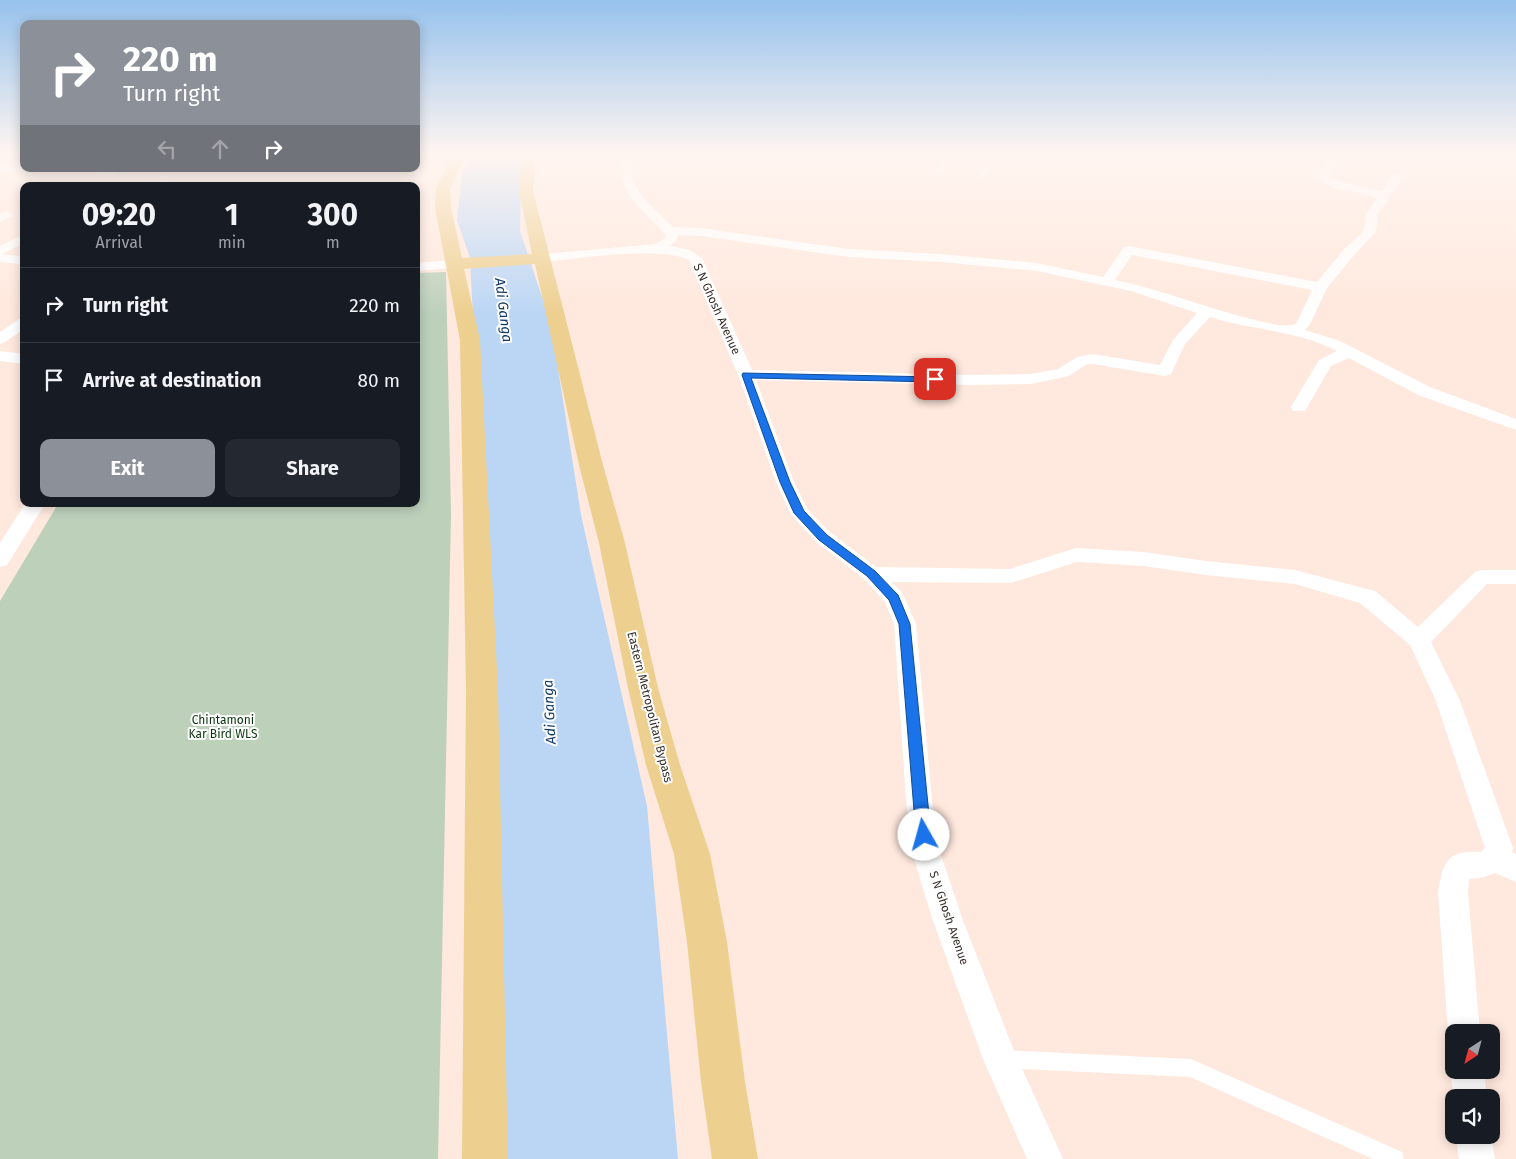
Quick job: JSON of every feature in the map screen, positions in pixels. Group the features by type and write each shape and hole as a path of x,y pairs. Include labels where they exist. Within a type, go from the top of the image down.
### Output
{"main road":[{"path":"444,207 444,216 467,263 471,350 482,690 485,1159"},
{"name":"Eastern Metropolitan Bypass","path":"527,207 529,259 591,465 614,552 646,698 663,765 692,854 707,942 723,1082 735,1159"},
{"path":"467,263 529,259"}],"street":[{"path":"645,207 664,239"},
{"path":"1290,330 1298,328 1303,324 1320,287 1368,233 1372,215 1377,207"},
{"path":"529,259 701,232 848,253 940,258 1037,267 1162,296 1258,325 1290,330 1322,339 1350,351 1424,391 1516,425"},
{"name":"S N Ghosh Avenue","path":"664,239 695,258 746,375 785,482 800,513 823,537 871,574 894,598 904,624 919,800 926,852 947,918 1000,1058 1045,1159"},
{"path":"0,251 20,240"},
{"path":"1106,282 1129,250 1320,287"},
{"path":"0,258 20,260"},
{"path":"420,267 467,263"},
{"path":"746,375 963,380 1031,379 1063,373 1083,360 1093,359 1165,371 1178,342 1207,311"},
{"path":"0,339 20,325"},
{"path":"1299,407 1325,363 1350,351"},
{"path":"0,356 20,358"},
{"path":"0,560 33,507"},
{"path":"871,574 1011,576 1076,555 1144,558 1206,568 1271,573 1337,587 1367,597 1419,640 1453,715 1506,864 1465,864 1456,872 1453,893 1463,1024"},
{"path":"1419,640 1482,578 1516,577"},
{"path":"1475,1144 1477,1159"}],"lane":[{"path":"1000,1058 1191,1068 1395,1159"}],"green space":[{"name":"Chintamoni Kar Bird WLS","path":"446,272 451,514 438,1159 0,1159 0,601 56,507 420,507 420,273"}],"water":[{"name":"Adi Ganga","path":"458,207 521,207 520,231 551,324 581,515 647,806 678,1159 507,1159 492,692 470,258 457,220"}],"route":[{"path":"924,835 919,800 904,624 894,598 871,574 823,537 800,513 785,482 746,375 935,379"}]}
